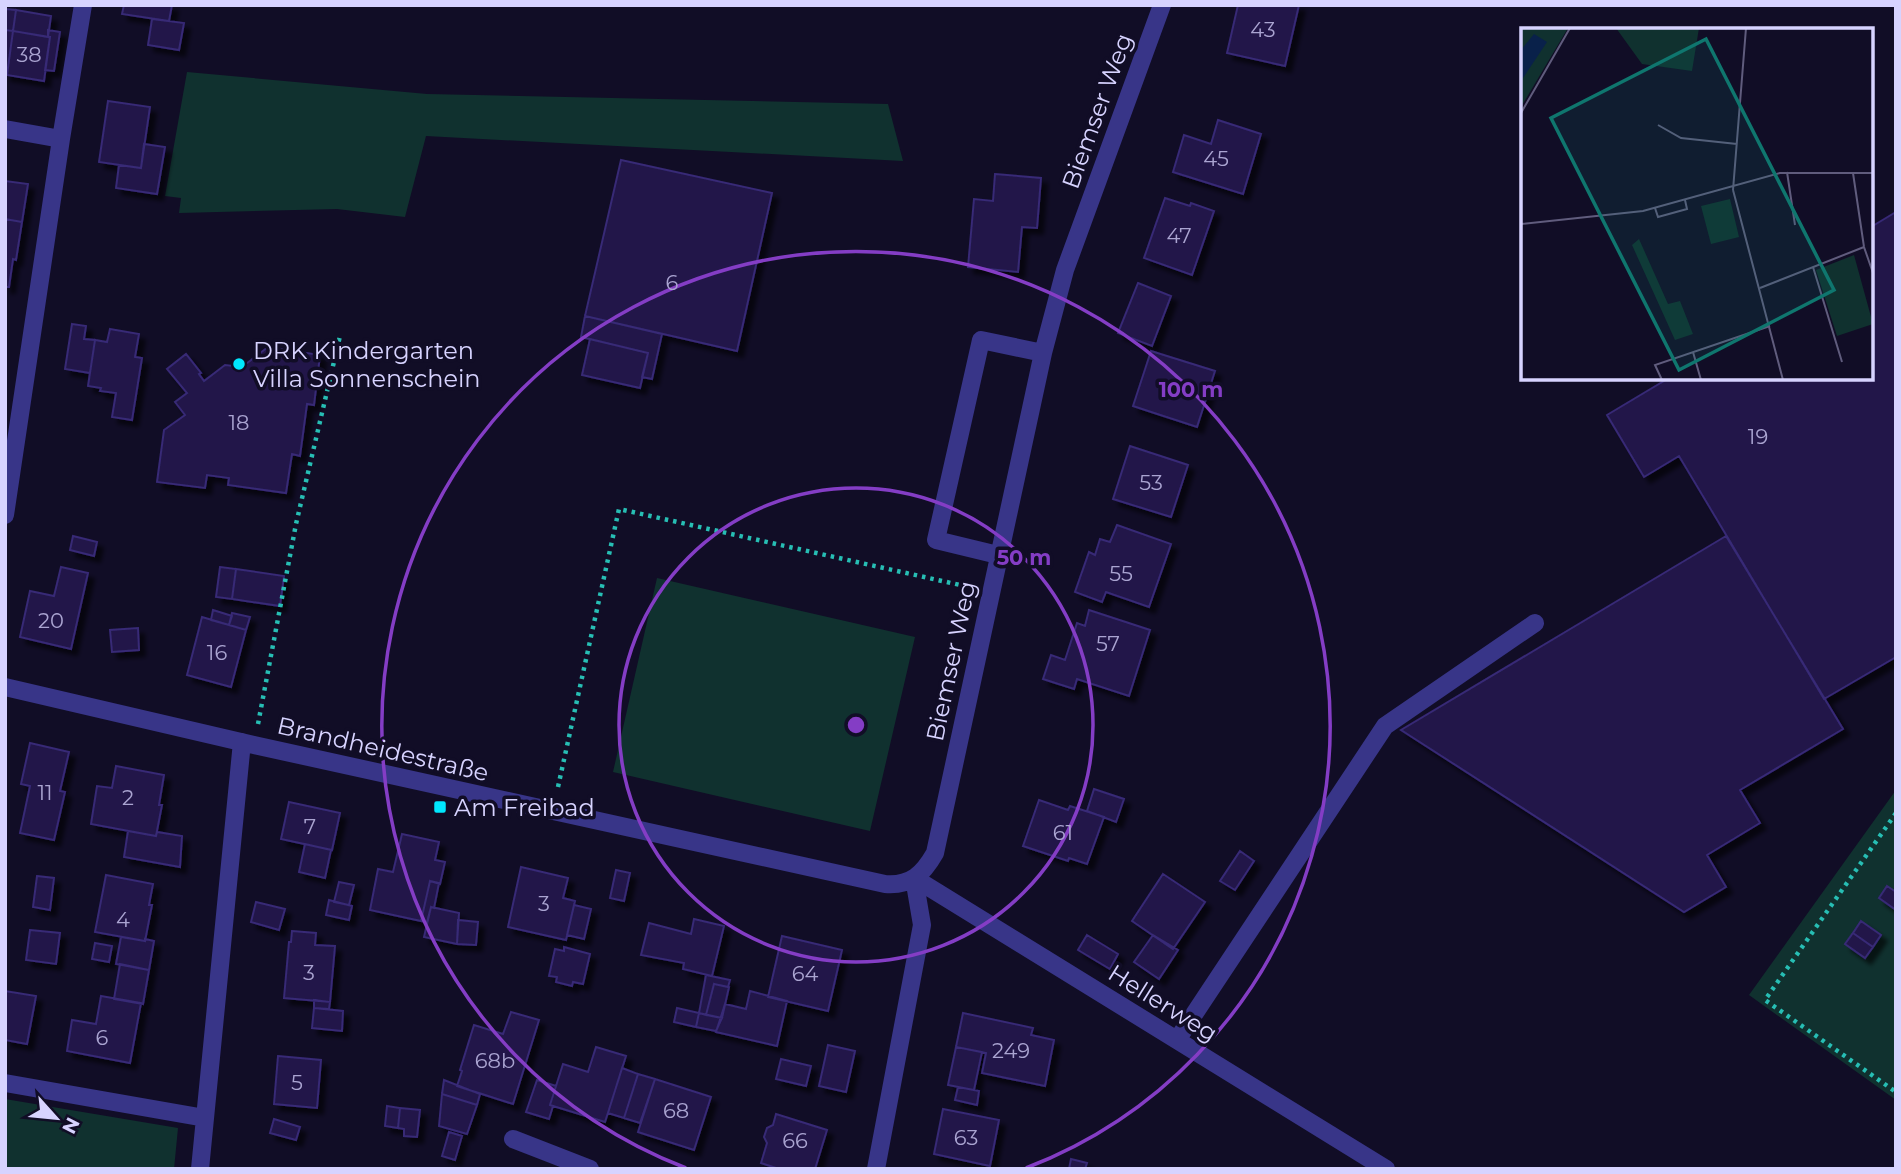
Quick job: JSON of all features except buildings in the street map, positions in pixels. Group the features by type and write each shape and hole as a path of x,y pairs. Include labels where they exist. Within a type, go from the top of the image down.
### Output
{"street":[{"path":"5,515 83,5"},
{"name":"Biemser Weg","path":"914,878 926,868 935,853 1043,353 1065,270 1162,5"},
{"path":"5,129 61,139"},
{"path":"998,555 936,540 981,340 1043,353"},
{"path":"1177,1040 1385,726 1535,623"},
{"name":"Brandheidestraße","path":"5,687 248,744 885,884 899,885 914,878"},
{"path":"200,1169 248,744"},
{"path":"876,1169 922,925 914,878"},
{"name":"Hellerweg","path":"914,878 1385,1169"},
{"path":"5,1083 205,1118"},
{"path":"513,1139 590,1169"}],"path":[{"path":"248,744 340,336"},
{"path":"553,812 619,509 990,591"},
{"path":"1896,813 1765,1000 1896,1093"}],"green space":[{"path":"187,72 427,94 888,104 903,161 426,136 405,217 337,209 179,213 181,198 165,196"},
{"path":"657,578 915,637 870,831 613,772"},
{"path":"1896,790 1896,1100 1749,995"},
{"path":"5,1099 178,1128 174,1169 5,1169"}],"place":[{"name":"DRK Kindergarten Villa Sonnenschein","path":"239,364"},
{"name":"Am Freibad","path":"440,807"}]}
